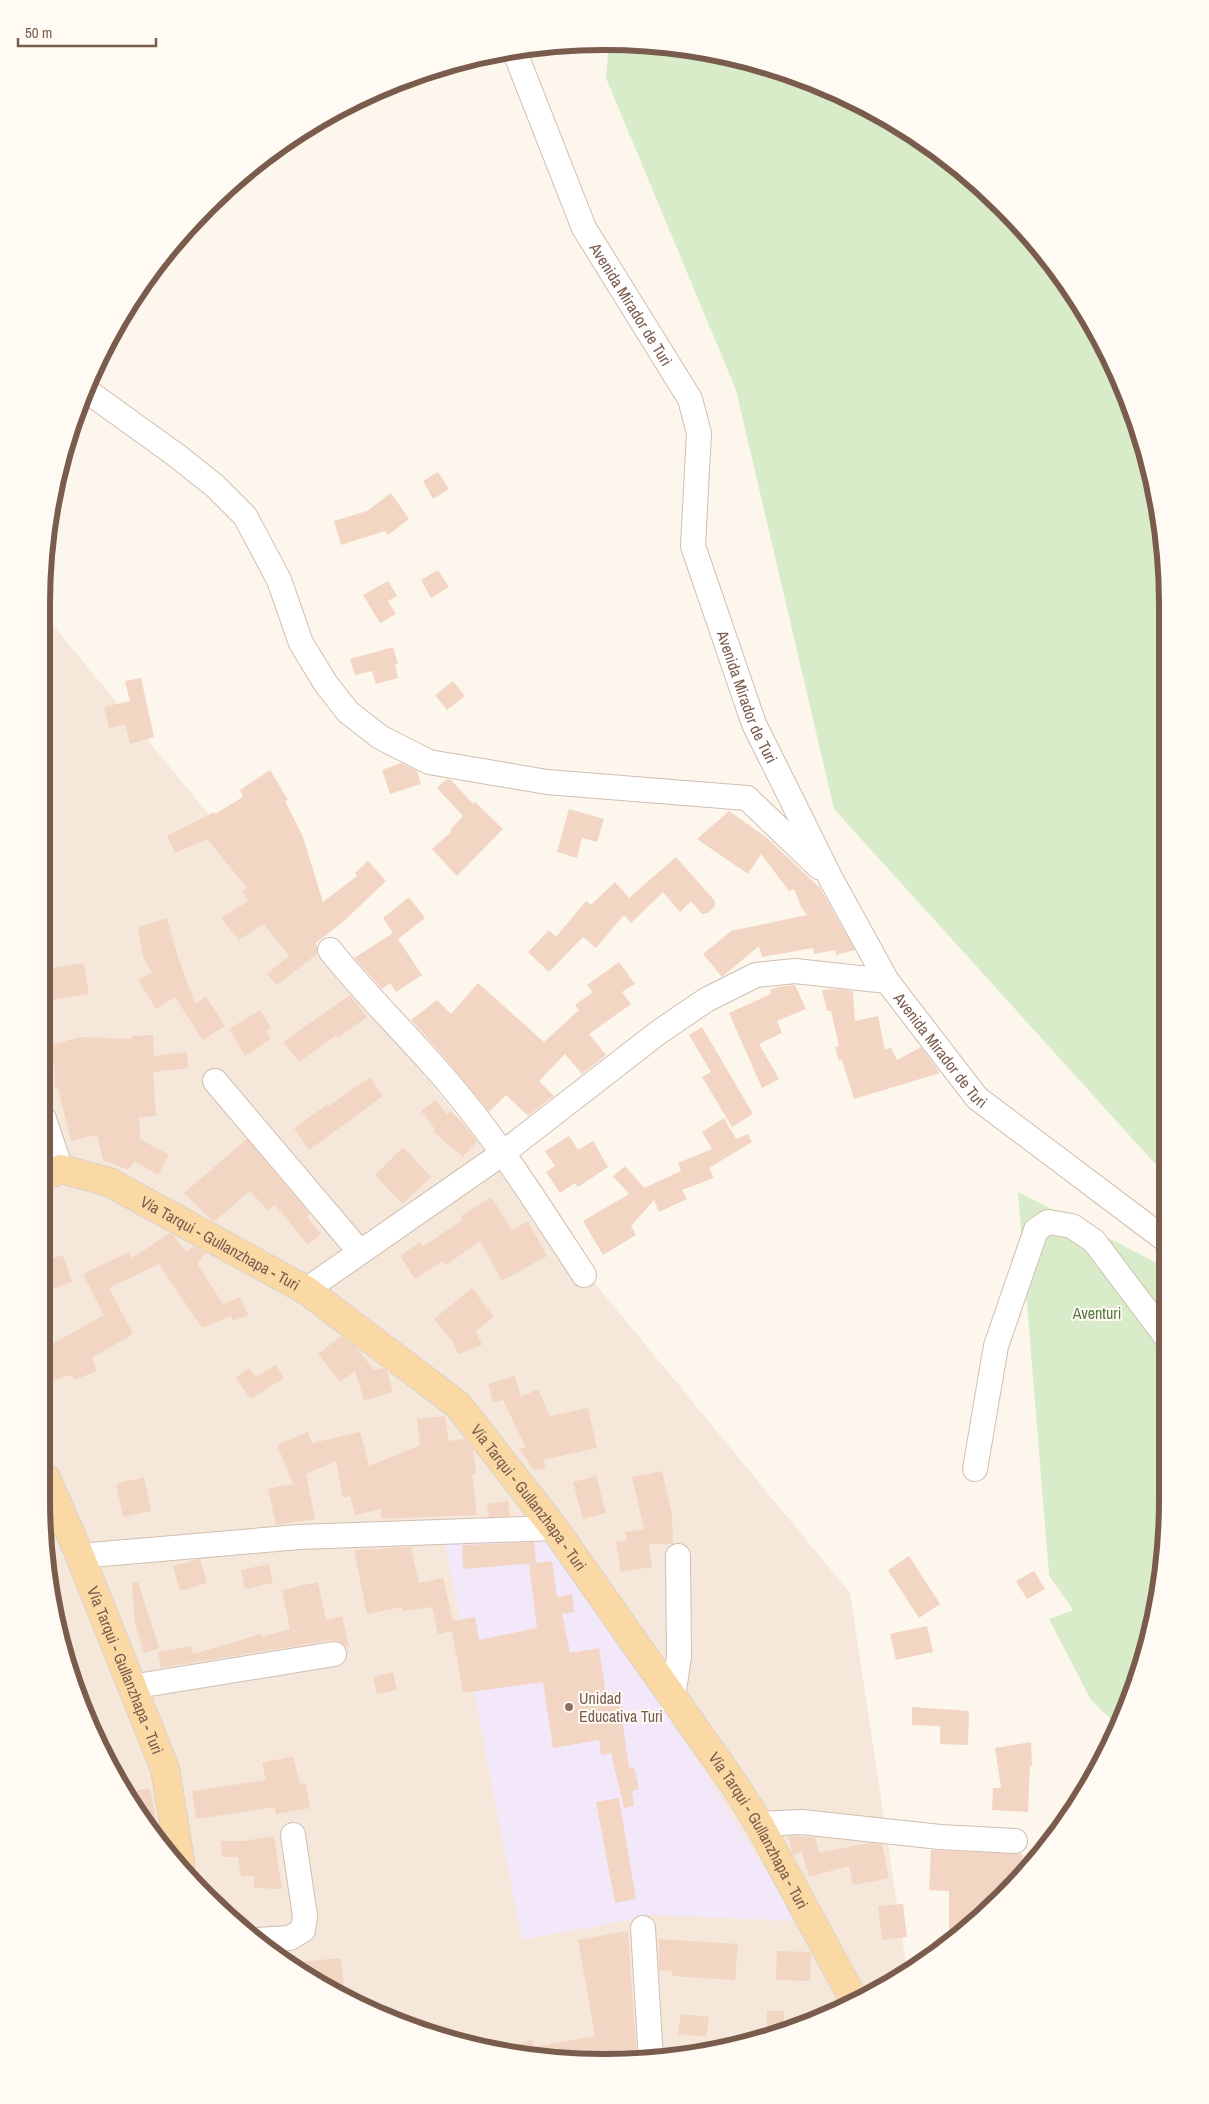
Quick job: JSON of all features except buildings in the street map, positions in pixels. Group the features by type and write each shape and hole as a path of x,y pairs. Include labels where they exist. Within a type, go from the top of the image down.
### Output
{"main road":[{"name":"Vía Tarqui - Gullanzhapa - Turi","path":"53,1172 109,1182 306,1290 458,1406 554,1528 736,1787 759,1824 852,1996"},
{"name":"Vía Tarqui - Gullanzhapa - Turi","path":"50,1487 80,1556 165,1769 178,1852"}],"street":[{"name":"Avenida Mirador de Turi","path":"517,58 584,228 690,398 699,433 693,546 754,724 832,879 887,981 977,1098 1159,1236"},
{"path":"91,394 176,455 215,486 245,516 279,580 300,643 326,684 348,712 380,737 429,762 546,782 747,798 832,879"},
{"path":"330,950 357,984 451,1086 503,1153 584,1275"},
{"path":"306,1290 503,1153 659,1032 706,1000 756,975 795,971 887,981"},
{"path":"215,1080 360,1252"},
{"path":"50,1154 53,1172"},
{"path":"976,1469 996,1346 1036,1230 1048,1222 1072,1226 1094,1241 1159,1329"},
{"path":"80,1556 299,1537 554,1528"},
{"path":"673,1696 679,1657 678,1556"},
{"path":"131,1687 334,1654"},
{"path":"759,1824 802,1822 940,1837 1015,1841"},
{"path":"268,1939 290,1938 304,1930 305,1916 293,1835"},
{"path":"643,1928 651,2052"}],"shaded area":[{"path":"50,622 850,1593 906,1965 850,1997 817,2012 783,2025 748,2035 713,2043 641,2053 568,2053 496,2043 461,2035 426,2025 392,2012 327,1980 296,1961 212,1892 188,1865 143,1808 107,1745 92,1712 79,1678 69,1643 61,1608 51,1536"},
{"name":"Unidad Educativa Turi","path":"545,1531 708,1778 797,1921 655,1915 522,1940 444,1537"}],"green space":[{"path":"608,50 641,51 713,61 783,79 850,107 882,124 913,143 942,165 997,212 1066,296 1102,359 1130,426 1140,461 1148,496 1158,568 1159,1168 834,809 736,390 606,78"},
{"name":"Aventuri","path":"1018,1192 1159,1264 1158,1536 1148,1608 1140,1643 1130,1678 1113,1721 1091,1700 1049,1619 1073,1610 1049,1575"}],"place":[{"name":"Unidad Educativa Turi","path":"569,1707"}]}
